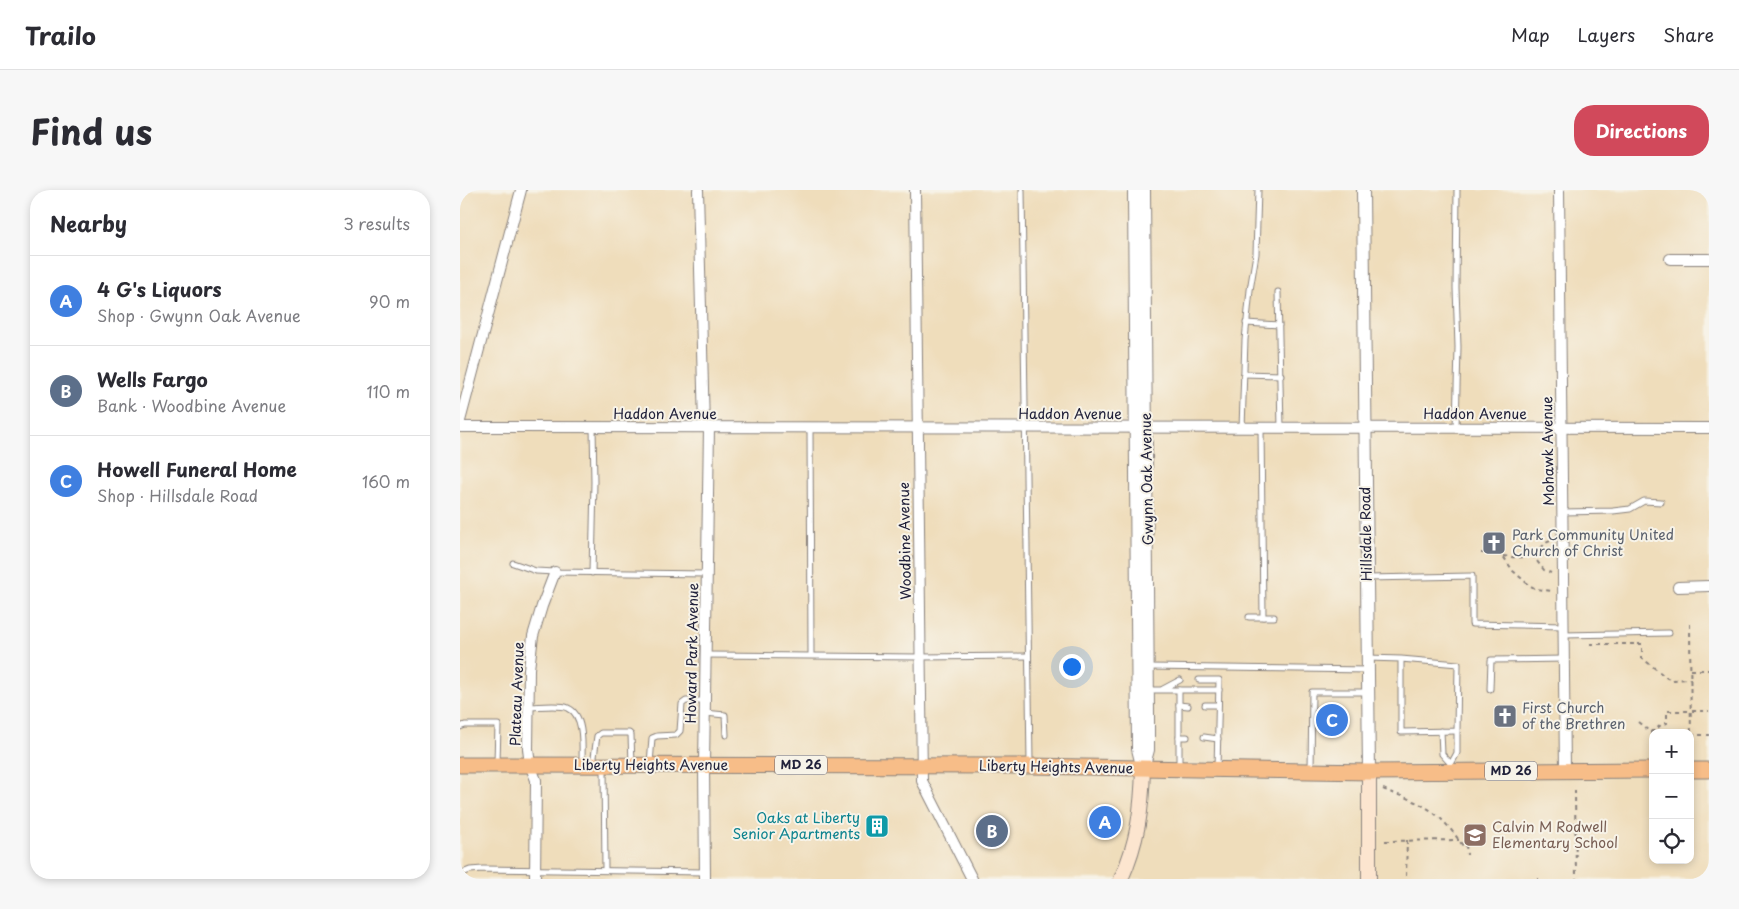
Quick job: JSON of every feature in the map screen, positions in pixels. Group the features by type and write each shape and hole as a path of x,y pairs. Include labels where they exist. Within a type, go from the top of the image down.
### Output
{"main road":[{"name":"Liberty Heights Avenue","path":"460,765 1030,766 1369,772 1451,768 1565,771 1649,770"},
{"name":"Gwynn Oak Avenue","path":"1121,879 1138,827 1142,802 1143,768"},
{"path":"1694,770 1709,770"},
{"name":"Hillsdale Road","path":"1369,772 1369,879"}],"street":[{"path":"460,421 521,190"},
{"name":"Howard Park Avenue","path":"698,190 707,428 705,876"},
{"name":"Woodbine Avenue","path":"915,190 923,785 972,879"},
{"name":"Gwynn Oak Avenue","path":"1134,190 1148,667 1148,750 1143,768"},
{"name":"Gwynn Oak Avenue","path":"1143,768 1138,749 1144,190"},
{"name":"Hillsdale Road","path":"1363,190 1369,772"},
{"name":"Mohawk Avenue","path":"1559,190 1565,771"},
{"path":"1670,260 1709,259"},
{"name":"Haddon Avenue","path":"460,427 1709,428"},
{"name":"Plateau Avenue","path":"535,874 536,780 530,765 528,749 529,669 533,636 542,606 556,572"},
{"path":"1678,587 1709,586"}],"lane":[{"path":"1022,190 1030,766"},
{"path":"1242,428 1246,323 1256,254 1258,190"},
{"path":"1456,428 1458,347 1456,288 1457,190"},
{"path":"1278,292 1281,428"},
{"path":"1246,323 1279,325"},
{"path":"1244,374 1280,375"},
{"path":"592,572 594,427"},
{"path":"810,427 811,656"},
{"path":"1262,428 1263,617"},
{"path":"1562,512 1613,511 1630,509 1644,501 1661,502"},
{"path":"513,563 536,570 556,572 707,574"},
{"path":"1367,578 1472,576 1472,624 1564,630 1670,633"},
{"path":"1249,617 1274,617"},
{"path":"706,655 1028,656"},
{"path":"1148,667 1368,664 1401,658 1458,664 1457,753 1451,768"},
{"path":"1401,658 1401,732 1457,731"},
{"path":"1490,689 1491,660 1564,659"},
{"path":"1162,690 1180,680"},
{"path":"1199,680 1219,680 1217,769"},
{"path":"1148,690 1219,690"},
{"path":"1179,690 1179,768"},
{"path":"1311,771 1312,692 1368,692"},
{"path":"650,765 652,738 676,735 680,731 682,704 686,701 705,701"},
{"path":"1179,705 1188,706"},
{"path":"1205,705 1218,705"},
{"path":"528,707 568,707 573,711 581,728 593,765 605,870"},
{"path":"705,714 725,715 726,735"},
{"path":"460,727 465,725 498,725 497,765"},
{"path":"1441,731 1442,754 1451,768"},
{"path":"593,765 597,736 601,733 629,733 631,735 632,765"},
{"path":"1179,737 1188,737"},
{"path":"1204,737 1218,738"},
{"path":"460,874 470,870 483,869 535,874 605,870 705,876"},
{"path":"620,871 620,879"}],"path":[{"path":"1481,553 1522,558 1532,555 1547,542 1551,541"},
{"path":"1532,555 1544,570 1551,573"},
{"path":"1503,556 1513,571 1529,585 1552,590"},
{"path":"1690,624 1691,729"},
{"path":"1590,644 1642,644 1642,658 1660,673 1674,680 1691,679"},
{"path":"1691,670 1709,670"},
{"path":"1657,729 1662,724 1667,723 1667,711 1709,711"},
{"path":"1638,722 1649,729"},
{"path":"1694,735 1709,735"},
{"path":"1383,789 1414,800 1436,814 1450,827 1463,846 1471,844 1466,827"},
{"path":"1575,790 1576,879"},
{"path":"1407,840 1406,876 1410,876"},
{"path":"1385,841 1459,840"},
{"path":"1466,845 1467,855"}],"place":[{"name":"Park Community United Church of Christ","path":"1494,543"},
{"name":"First Church of the Brethren","path":"1505,716"},
{"name":"Howell Funeral Home","path":"1332,720"},
{"name":"4 G's Liquors","path":"1105,822"},
{"name":"Oaks at Liberty Senior Apartments","path":"877,826"},
{"name":"Wells Fargo","path":"992,831"},
{"name":"Calvin M Rodwell Elementary School","path":"1475,835"}]}
